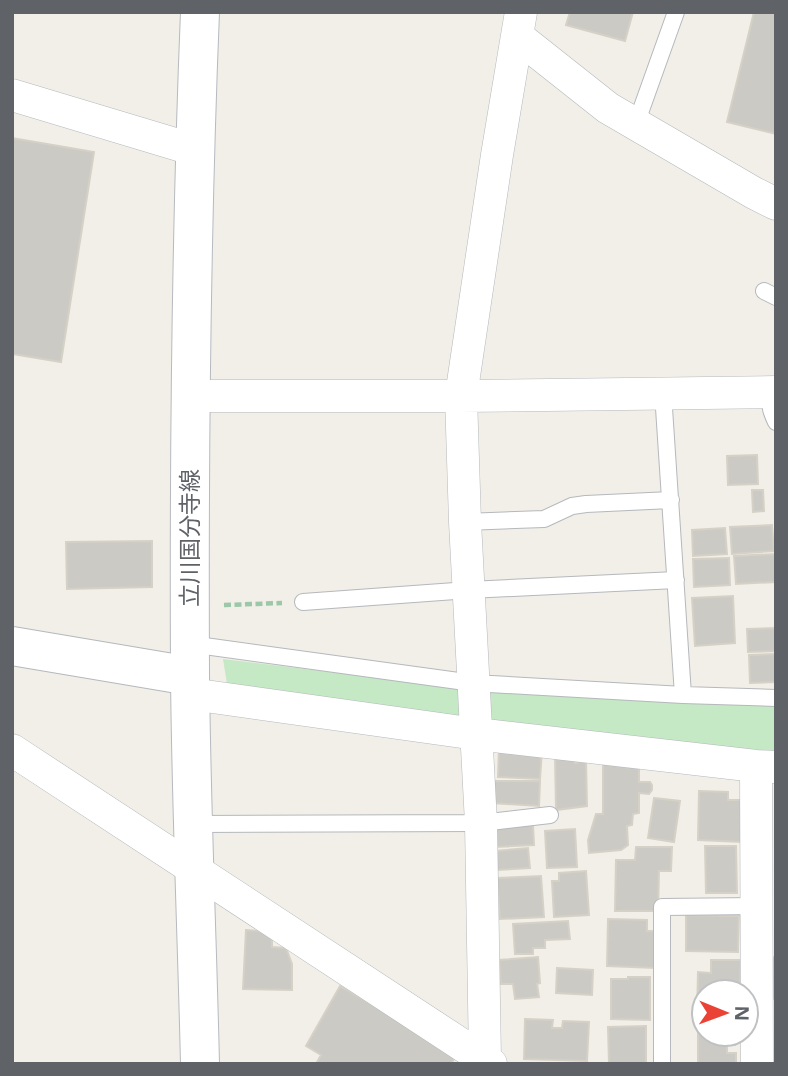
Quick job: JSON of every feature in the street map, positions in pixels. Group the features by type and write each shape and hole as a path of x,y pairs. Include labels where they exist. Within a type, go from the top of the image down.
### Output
{"main road":[{"name":"立川国分寺線","path":"200,12 194,150 190,396 191,671 200,1064"},
{"path":"12,646 191,671"}],"street":[{"path":"519,24 608,108 776,204"},
{"path":"488,1061 481,823 461,396 519,24"},
{"path":"12,95 194,150"},
{"path":"190,396 776,393"},
{"path":"191,671 476,734 766,766 757,906 757,1064"},
{"path":"12,750 488,1061"},
{"path":"773,1064 776,1058"}],"lane":[{"path":"636,124 676,12"},
{"path":"663,393 683,695"},
{"path":"776,393 770,408 776,422"},
{"path":"465,522 544,519 572,506 671,500"},
{"path":"303,602 469,590 676,580"},
{"path":"191,671 776,698"},
{"path":"194,824 481,823 550,815"},
{"path":"662,1064 663,907 757,906"}],"path":[{"path":"216,606 303,602"}],"green space":[{"path":"223,659 459,688 461,718 228,690"},
{"path":"486,689 776,706 776,758 484,725"}],"building":[{"path":"570,12 633,12 625,41 566,25"},
{"path":"754,12 776,12 776,134 727,122"},
{"path":"12,138 94,152 61,362 12,354"},
{"path":"757,455 758,484 728,485 727,456"},
{"path":"752,490 763,490 764,511 753,512"},
{"path":"772,525 774,551 732,554 730,527"},
{"path":"725,528 727,554 693,556 692,530"},
{"path":"152,541 152,587 67,589 66,542"},
{"path":"776,554 776,582 736,584 734,556"},
{"path":"729,558 730,585 694,587 693,559"},
{"path":"733,596 735,643 695,646 692,598"},
{"path":"776,628 776,651 748,652 747,629"},
{"path":"776,654 776,682 750,683 749,655"},
{"path":"499,748 542,750 540,779 498,777"},
{"path":"555,756 575,756 575,763 586,761 587,806 556,810"},
{"path":"603,764 639,764 639,782 650,782 652,790 649,794 639,793 639,813 633,814 632,825 627,826 628,845 621,850 589,853 588,840 596,814 603,814"},
{"path":"492,781 540,781 539,806 492,803"},
{"path":"699,791 728,792 728,800 743,800 741,842 698,840"},
{"path":"654,798 680,801 674,842 648,838"},
{"path":"533,825 534,845 496,847 495,828"},
{"path":"575,829 577,867 547,868 545,831"},
{"path":"705,846 736,846 737,893 706,893"},
{"path":"636,847 672,847 671,871 659,871 658,911 615,911 616,860 635,860"},
{"path":"528,848 530,868 497,870 495,851"},
{"path":"586,871 589,915 554,917 552,881 559,881 559,873"},
{"path":"541,876 544,917 500,919 497,878"},
{"path":"686,915 739,916 738,952 686,951"},
{"path":"608,919 647,920 647,931 656,931 655,968 607,966"},
{"path":"568,921 570,939 545,940 545,948 533,948 533,954 515,954 513,924"},
{"path":"246,930 272,932 272,947 286,948 292,964 292,990 243,989"},
{"path":"538,957 539,997 515,999 513,984 501,984 499,960"},
{"path":"772,957 776,957 776,999 772,999"},
{"path":"711,960 741,960 740,978 698,978 698,972 711,973"},
{"path":"557,968 593,970 592,995 556,993"},
{"path":"650,977 650,1020 611,1019 611,979"},
{"path":"340,986 457,1054 451,1064 316,1064 321,1055 306,1046"},
{"path":"525,1019 553,1020 552,1028 562,1028 563,1021 589,1022 587,1061 524,1059"},
{"path":"646,1026 646,1064 609,1064 608,1027"},
{"path":"698,1048 727,1048 727,1053 736,1053 736,1064 698,1064"}]}
